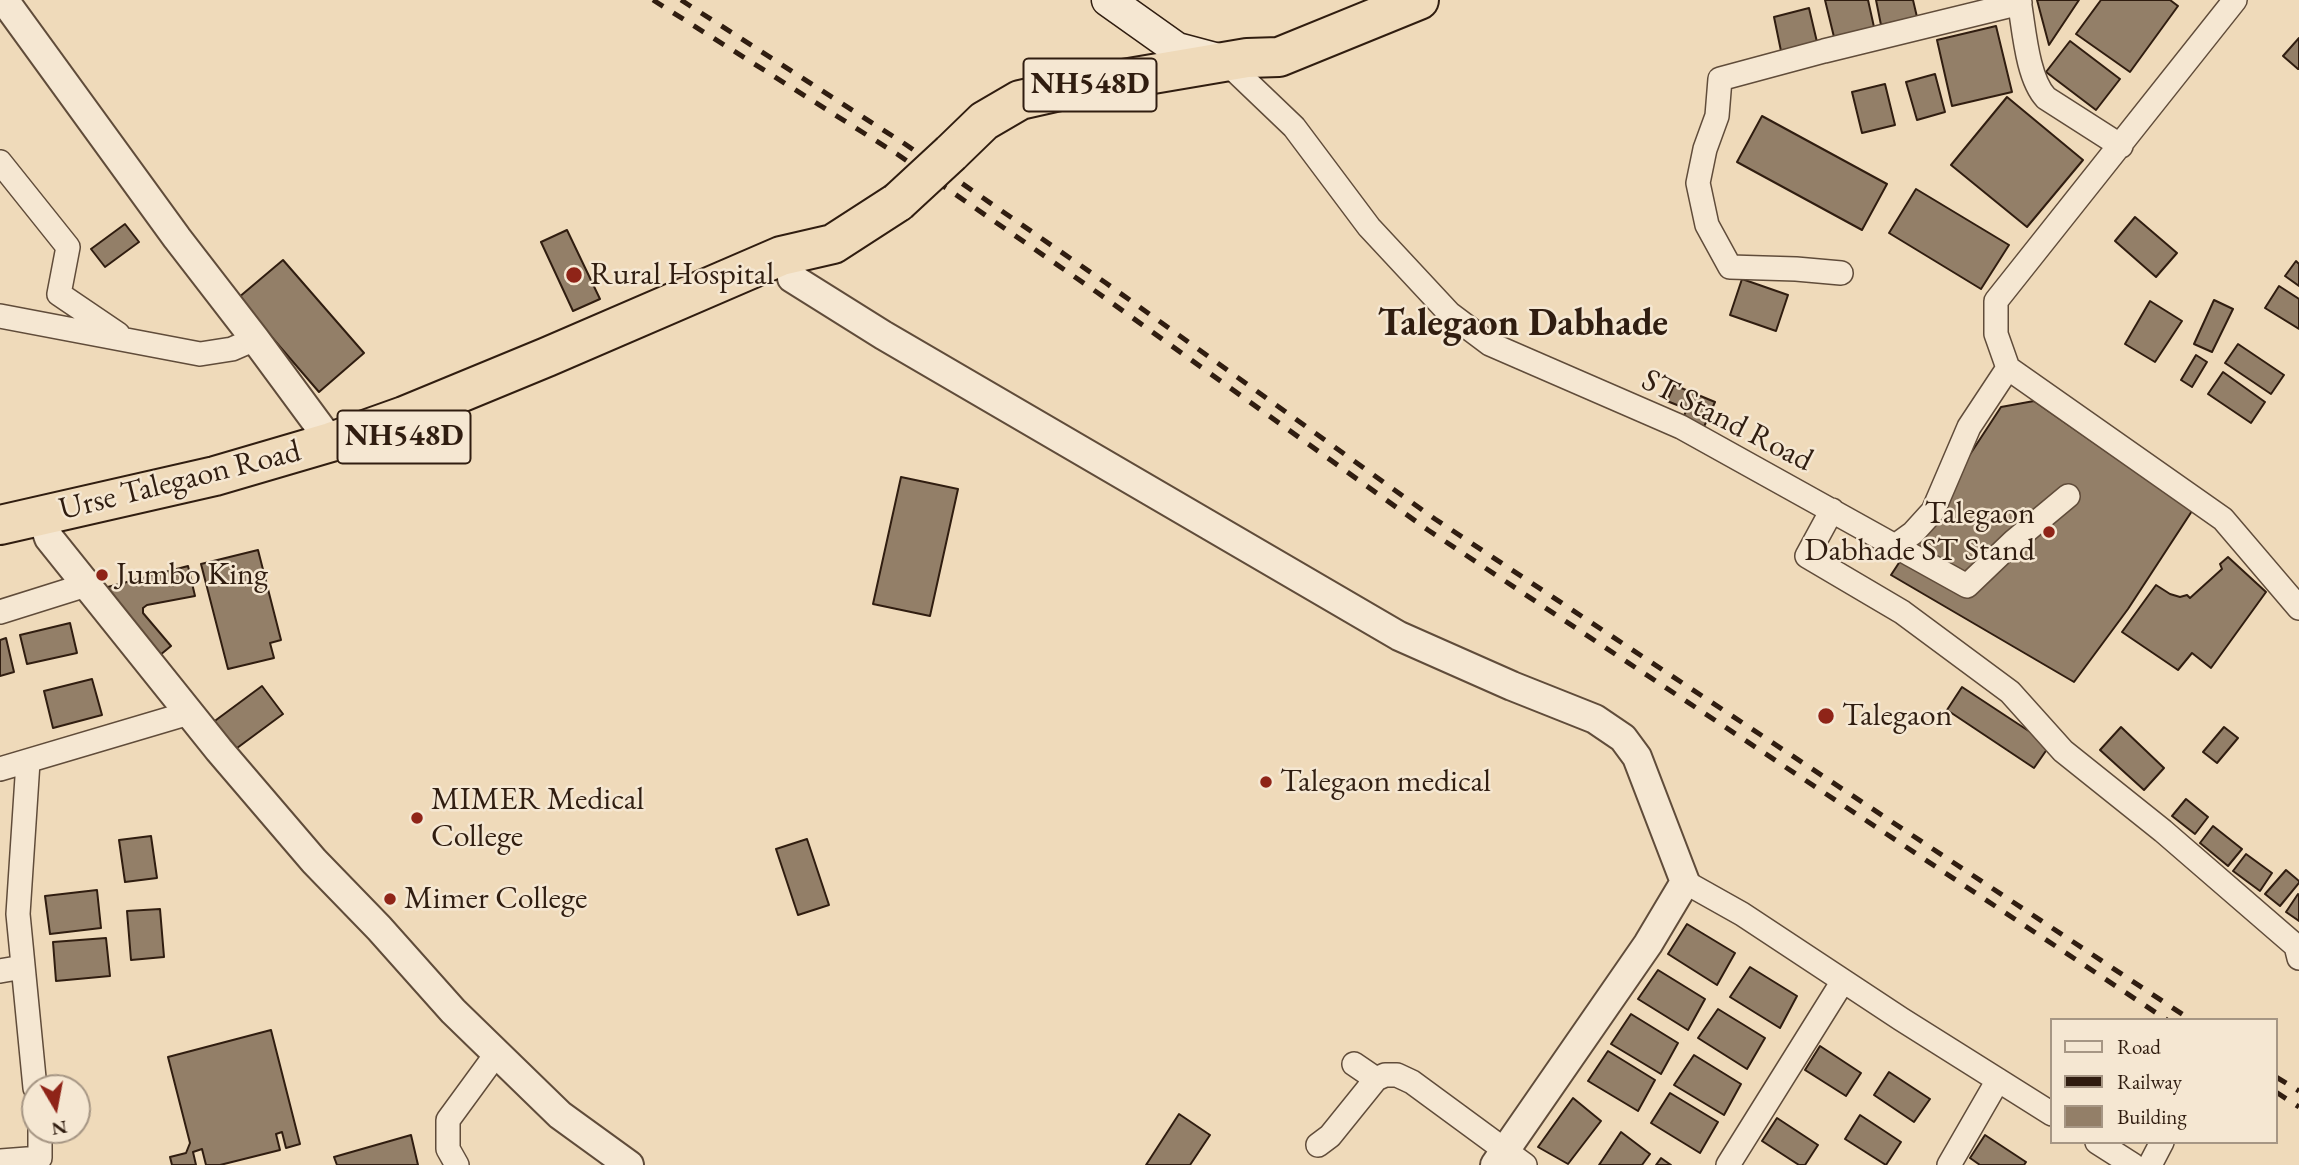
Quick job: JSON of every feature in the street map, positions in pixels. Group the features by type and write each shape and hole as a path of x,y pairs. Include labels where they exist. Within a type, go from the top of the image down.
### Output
{"highway":[{"name":"NH548D","path":"1246,52 1350,0"},
{"name":"NH548D","path":"1246,52 1279,57 1419,0"},
{"name":"Urse Talegaon Road","path":"0,550 45,527 331,442 404,416 781,256 833,244 898,202 984,121 1020,100 1246,52"},
{"name":"NH548D","path":"792,278 833,244"},
{"name":"Urse Talegaon Road","path":"0,525 45,527 282,479 367,452 792,278"}],"main road":[{"path":"1108,0 1177,49 1246,52"}],"street":[{"path":"5,0 177,238 331,442"},
{"path":"2235,0 1996,301 1996,334 2008,368 2223,519 2299,608"},
{"path":"1841,274 1796,269 1730,267 1707,225 1698,183 1705,149 1717,116 1720,79 2020,2 2039,90 2046,98 2120,146"},
{"name":"ST Stand Road","path":"1246,52 1294,127 1369,227 1450,314 1490,344 1681,427 1967,586 2014,541 2068,496"},
{"path":"0,162 68,247 60,294 124,338"},
{"path":"792,278 883,335 1399,636 1595,719 1623,738 1636,757 1685,882 1742,914 2050,1113"},
{"path":"0,316 200,354 233,349 255,339"},
{"path":"1895,546 1913,533 1933,511 1969,427 2008,368"},
{"path":"1832,510 1807,556 1902,612 2010,692 2063,751 2163,831 2296,946 2299,958"},
{"path":"45,527 86,585 189,713 314,861 453,1011 560,1115 629,1165"},
{"path":"0,612 86,585"},
{"path":"0,769 189,713"},
{"path":"29,762 18,914 34,1074"},
{"path":"1318,1145 1330,1136 1376,1079 1385,1075 1397,1075 1412,1082 1509,1160 1685,882"},
{"path":"0,971 23,967"},
{"path":"1728,1165 1843,981"},
{"path":"457,1165 448,1149 448,1120 497,1053"},
{"path":"1354,1064 1376,1079"},
{"path":"1949,1165 1998,1080"},
{"path":"0,1161 40,1158 40,1144"},
{"path":"2099,1144 2133,1165"},
{"path":"2150,1165 2161,1144"}],"building":[{"path":"1825,0 1868,0 1874,27 1834,37"},
{"path":"1876,0 1913,0 1917,17 1881,25"},
{"path":"2037,0 2079,0 2049,45"},
{"path":"2101,0 2170,0 2178,6 2130,72 2076,34"},
{"path":"1809,8 1817,42 1781,51 1774,17"},
{"path":"1996,26 2012,92 1952,106 1937,40"},
{"path":"2299,38 2299,69 2298,69 2283,56"},
{"path":"2070,41 2120,79 2096,110 2046,72"},
{"path":"1935,74 1945,112 1917,120 1906,82"},
{"path":"1885,84 1895,125 1862,133 1852,92"},
{"path":"2007,97 2083,160 2027,227 1951,165"},
{"path":"1762,116 1887,184 1862,230 1737,162"},
{"path":"1916,189 2009,245 1981,289 1889,233"},
{"path":"2135,217 2177,253 2156,277 2115,241"},
{"path":"125,224 139,242 105,267 91,249"},
{"path":"567,230 600,299 573,311 541,242"},
{"path":"283,260 364,353 319,392 238,298"},
{"path":"2296,261 2299,264 2299,286 2285,276"},
{"path":"1742,279 1788,295 1776,331 1730,315"},
{"path":"2279,286 2299,299 2299,329 2265,308"},
{"path":"2214,300 2233,309 2212,352 2194,344"},
{"path":"2150,301 2182,321 2155,362 2125,344"},
{"path":"2238,344 2284,375 2271,394 2225,363"},
{"path":"2196,355 2207,362 2192,387 2181,380"},
{"path":"2223,372 2265,402 2251,423 2208,394"},
{"path":"1674,385 1715,402 1703,429 1682,420 1687,409 1667,401"},
{"name":"Talegaon Dabhade ST Stand","path":"2034,401 2192,511 2128,609 2074,682 1891,575 2001,407"},
{"path":"901,477 958,489 930,616 873,604"},
{"path":"258,550 281,640 270,643 274,658 228,669 201,564"},
{"path":"2228,557 2266,592 2211,668 2192,653 2178,670 2122,632 2156,585 2170,594 2180,597 2187,595 2190,598 2222,569 2220,564"},
{"path":"188,566 195,596 143,608 143,613 171,646 154,660 104,588"},
{"path":"70,623 77,653 27,664 20,635"},
{"path":"6,638 14,672 0,676 0,640"},
{"path":"92,679 102,715 53,728 44,691"},
{"path":"262,686 283,714 233,751 212,723"},
{"path":"1962,687 2050,745 2034,768 1947,710"},
{"path":"2121,727 2164,768 2144,790 2100,750"},
{"path":"2224,727 2238,738 2217,763 2203,752"},
{"path":"2186,799 2208,817 2195,834 2172,816"},
{"path":"2213,826 2242,849 2228,866 2200,843"},
{"path":"151,836 157,878 125,882 119,840"},
{"path":"807,839 829,905 798,915 776,849"},
{"path":"2246,854 2272,873 2260,891 2233,871"},
{"path":"2286,870 2299,883 2280,906 2265,894"},
{"path":"97,890 101,928 50,934 45,896"},
{"path":"2299,895 2299,921 2286,912"},
{"path":"160,909 164,957 131,960 127,911"},
{"path":"1687,924 1735,953 1717,985 1668,954"},
{"path":"106,938 110,976 56,981 53,942"},
{"path":"1750,967 1797,996 1780,1028 1730,997"},
{"path":"1658,970 1705,999 1688,1030 1638,999"},
{"path":"1718,1009 1765,1038 1747,1069 1698,1038"},
{"path":"1631,1014 1678,1043 1661,1074 1611,1044"},
{"path":"271,1030 300,1144 286,1148 282,1132 276,1134 280,1150 220,1165 206,1165 202,1149 193,1152 196,1165 172,1165 170,1157 186,1153 190,1143 168,1057"},
{"path":"1820,1046 1861,1073 1846,1096 1805,1070"},
{"path":"1608,1051 1655,1080 1638,1111 1588,1081"},
{"path":"1694,1055 1741,1084 1724,1115 1674,1085"},
{"path":"1889,1072 1930,1099 1914,1122 1874,1095"},
{"path":"1670,1093 1718,1122 1700,1153 1651,1123"},
{"path":"1573,1098 1601,1121 1568,1164 1538,1147"},
{"path":"1179,1114 1210,1135 1190,1165 1146,1165"},
{"path":"1860,1115 1901,1142 1886,1165 1845,1139"},
{"path":"1777,1118 1818,1145 1805,1165 1799,1165 1762,1141"},
{"path":"1621,1132 1650,1154 1642,1165 1599,1165"},
{"path":"411,1135 418,1165 337,1165 334,1157"},
{"path":"1985,1135 2026,1162 2024,1165 1980,1165 1970,1158"},
{"path":"1661,1158 1671,1165 1656,1165"}],"railway":[{"path":"653,0 897,154 1098,293 1428,530 2164,1018"},
{"path":"681,0 905,144 1106,283 1435,519 2188,1018"},
{"path":"2278,1078 2299,1091"},
{"path":"2278,1093 2299,1107"}],"place":[{"name":"Rural Hospital","path":"574,275"},
{"name":"Talegaon Dabhade ST Stand","path":"2049,532"},
{"name":"Jumbo King","path":"102,575"},
{"name":"Talegaon","path":"1826,716"},
{"name":"Talegaon medical","path":"1266,782"},
{"name":"MIMER Medical College","path":"417,818"},
{"name":"Mimer College","path":"390,899"}],"district":[{"name":"Talegaon Dabhade","path":"1523,325"}]}
